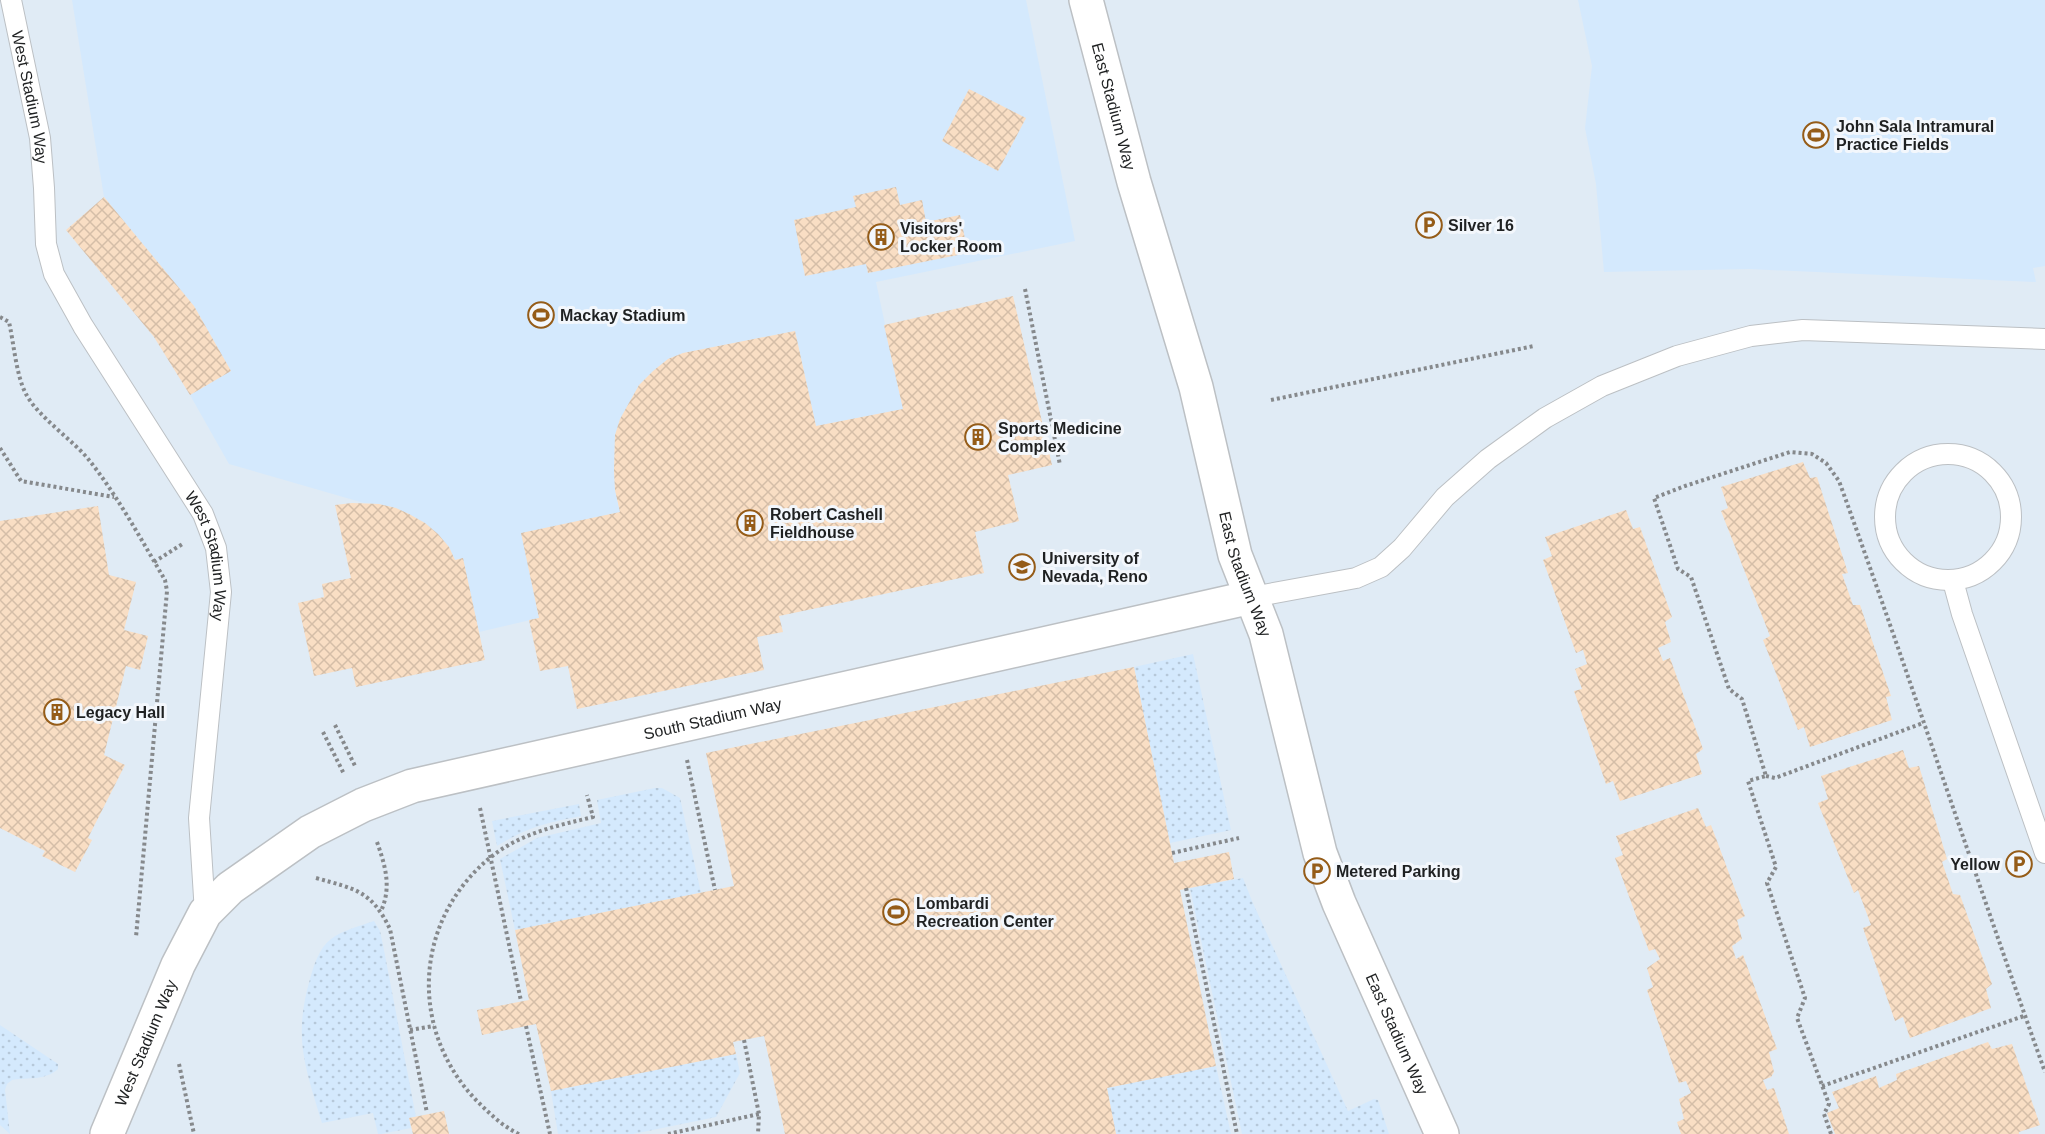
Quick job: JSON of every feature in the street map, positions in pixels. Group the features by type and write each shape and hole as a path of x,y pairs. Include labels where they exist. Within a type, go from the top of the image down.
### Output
{"street":[{"name":"East Stadium Way","path":"1086,0 1134,182 1196,387 1235,555 1266,634 1320,853 1339,903 1442,1134"},
{"name":"South Stadium Way","path":"205,913 230,888 310,832 363,806 412,786 1252,597"},
{"name":"West Stadium Way","path":"107,1134 178,965 205,913"}],"lane":[{"name":"West Stadium Way","path":"11,0 40,138 45,244 54,274 82,326 203,514 216,548 221,592 199,818 205,913"},
{"path":"1252,597 1356,578 1382,567 1402,548 1445,497 1488,459 1545,418 1602,386 1677,356 1751,336 1803,330 2045,339"},
{"path":"1941,453 1962,454 1980,461 1996,475 2007,492 2012,511 2011,531 2003,550 1990,565 1972,576 1953,581 1931,578 1911,569 1896,553 1887,533 1885,511 1890,490 1902,472 1920,459 1941,453"},
{"path":"1953,581 1962,614 2045,853"}],"path":[{"path":"1025,290 1060,465"},
{"path":"0,317 9,322 21,381 26,394 88,459 165,580 167,591 136,937"},
{"path":"1271,400 1534,346"},
{"path":"0,448 21,481 114,497"},
{"path":"1766,776 1742,699 1729,689 1691,578 1678,569 1654,498 1724,472 1790,452 1812,454 1826,463 1839,481 2045,1072"},
{"path":"154,562 189,540"},
{"path":"1831,1134 1824,1114 1829,1104 1797,1018 1805,998 1767,883 1776,867 1748,781 1766,776 1774,778 1923,723"},
{"path":"335,725 357,771"},
{"path":"323,732 345,775"},
{"path":"685,753 715,890"},
{"path":"518,1134 489,1113 471,1094 451,1070 440,1047 434,1026 429,987 433,945 440,926 470,878 491,858 519,839 534,832 593,817 587,795"},
{"path":"479,801 521,1001"},
{"path":"1172,853 1239,838"},
{"path":"376,842 383,859 388,883 386,899 381,911"},
{"path":"316,878 353,888 368,897 381,911 390,929 427,1113"},
{"path":"1186,888 1237,1134"},
{"path":"1822,1086 2024,1016"},
{"path":"410,1030 434,1026"},
{"path":"526,1026 550,1134"},
{"path":"744,1040 759,1114 758,1134"},
{"path":"178,1064 194,1134"},
{"path":"668,1134 759,1114"}],"shaded area":[{"name":"University of Nevada, Reno","path":"0,0 2045,0 2045,1134 0,1134"},
{"name":"Mackay Stadium","path":"72,0 1026,0 1075,241 876,282 903,409 816,426 795,331 683,353 668,359 615,435 615,490 620,512 539,618 479,632 462,559 455,560 449,547 438,534 379,504 364,503 229,464 190,395 231,371 194,306 104,197"},
{"name":"John Sala Intramural Practice Fields","path":"1578,0 2045,0 2045,266 2033,268 2036,282 1749,269 1604,272 1596,184 1585,128 1592,66"},
{"path":"1193,654 1231,830 1170,843 1134,667"},
{"path":"662,788 680,798 701,893 515,930 500,859 537,838 601,823 597,800"},
{"path":"579,804 581,816 538,826 497,846 492,821"},
{"path":"1243,878 1348,1111 1374,1099 1378,1100 1389,1134 1242,1134 1190,888"},
{"path":"374,921 380,931 416,1117 410,1118 411,1128 381,1134 378,1134 373,1113 322,1123 306,1068 302,1035 305,1000 313,968 320,952 336,936"},
{"path":"0,1025 58,1064 58,1069 48,1075 12,1080 7,1084 5,1090 10,1134 0,1125"},
{"path":"736,1054 740,1073 716,1117 633,1134 558,1134 551,1091"},
{"path":"1216,1066 1231,1134 1116,1134 1107,1088"}],"building":[{"path":"969,89 1026,118 998,171 942,141"},
{"name":"Visitors' Locker Room","path":"896,187 900,205 922,200 926,222 960,215 968,253 868,273 866,264 805,276 794,220 856,207 853,196"},
{"path":"104,197 194,306 231,371 190,395 154,337 66,230"},
{"name":"Robert Cashell Fieldhouse","path":"1013,296 1052,465 1008,475 1019,521 975,532 984,573 779,616 783,632 757,637 764,670 577,709 568,666 540,671 529,620 539,618 521,533 620,512 614,471 615,435 620,419 639,385 668,359 683,353 795,331 816,426 903,409 884,325"},
{"path":"1803,462 1810,478 1817,477 1848,573 1842,574 1853,605 1860,605 1891,696 1886,697 1892,720 1810,747 1804,727 1798,730 1763,640 1770,636 1721,511 1728,508 1721,487"},
{"path":"379,504 409,514 438,534 449,547 455,560 463,558 485,660 356,687 352,668 314,676 298,603 324,597 322,584 351,578 335,505"},
{"name":"Legacy Hall","path":"98,506 109,575 136,582 124,630 148,636 140,670 126,666 104,755 125,765 88,838 92,840 75,872 42,856 45,851 0,828 0,521"},
{"path":"1626,510 1633,529 1640,527 1672,617 1665,622 1671,642 1658,648 1663,661 1670,658 1703,749 1696,754 1702,774 1620,801 1613,781 1606,784 1574,691 1582,689 1575,669 1587,664 1583,650 1576,653 1543,560 1552,556 1545,537"},
{"name":"Lombardi Recreation Center","path":"1134,667 1174,863 1229,852 1234,879 1180,890 1216,1066 1107,1088 1116,1134 785,1134 764,1036 733,1042 736,1054 551,1091 536,1024 482,1035 477,1010 529,1000 515,930 734,886 706,753"},
{"path":"1903,750 1909,768 1919,766 1947,859 1942,862 1953,894 1960,895 1992,984 1986,989 1991,1008 1910,1038 1903,1017 1895,1021 1863,928 1871,925 1858,890 1854,893 1818,803 1828,799 1821,776"},
{"path":"1698,808 1706,827 1711,825 1745,916 1737,920 1742,939 1732,946 1736,959 1743,955 1777,1049 1769,1052 1774,1072 1771,1077 1763,1080 1767,1090 1774,1088 1789,1134 1681,1134 1677,1122 1684,1119 1679,1099 1691,1093 1686,1081 1679,1083 1647,990 1653,987 1647,968 1660,959 1655,949 1649,951 1615,858 1623,855 1616,836"},
{"path":"1988,1042 1992,1049 2012,1044 2040,1125 2019,1132 2019,1134 1835,1134 1827,1113 1839,1108 1832,1092 1876,1076 1879,1088 1897,1080 1896,1074"},
{"path":"444,1111 449,1134 413,1134 409,1118"}],"place":[{"name":"John Sala Intramural Practice Fields","path":"1816,135"},
{"name":"Silver 16","path":"1429,225"},
{"name":"Visitors' Locker Room","path":"881,237"},
{"name":"Mackay Stadium","path":"541,315"},
{"name":"Sports Medicine Complex","path":"978,437"},
{"name":"Robert Cashell Fieldhouse","path":"750,523"},
{"name":"University of Nevada, Reno","path":"1022,567"},
{"name":"Legacy Hall","path":"57,712"},
{"name":"Yellow","path":"2019,864"},
{"name":"Metered Parking","path":"1317,871"},
{"name":"Lombardi Recreation Center","path":"896,912"}]}
